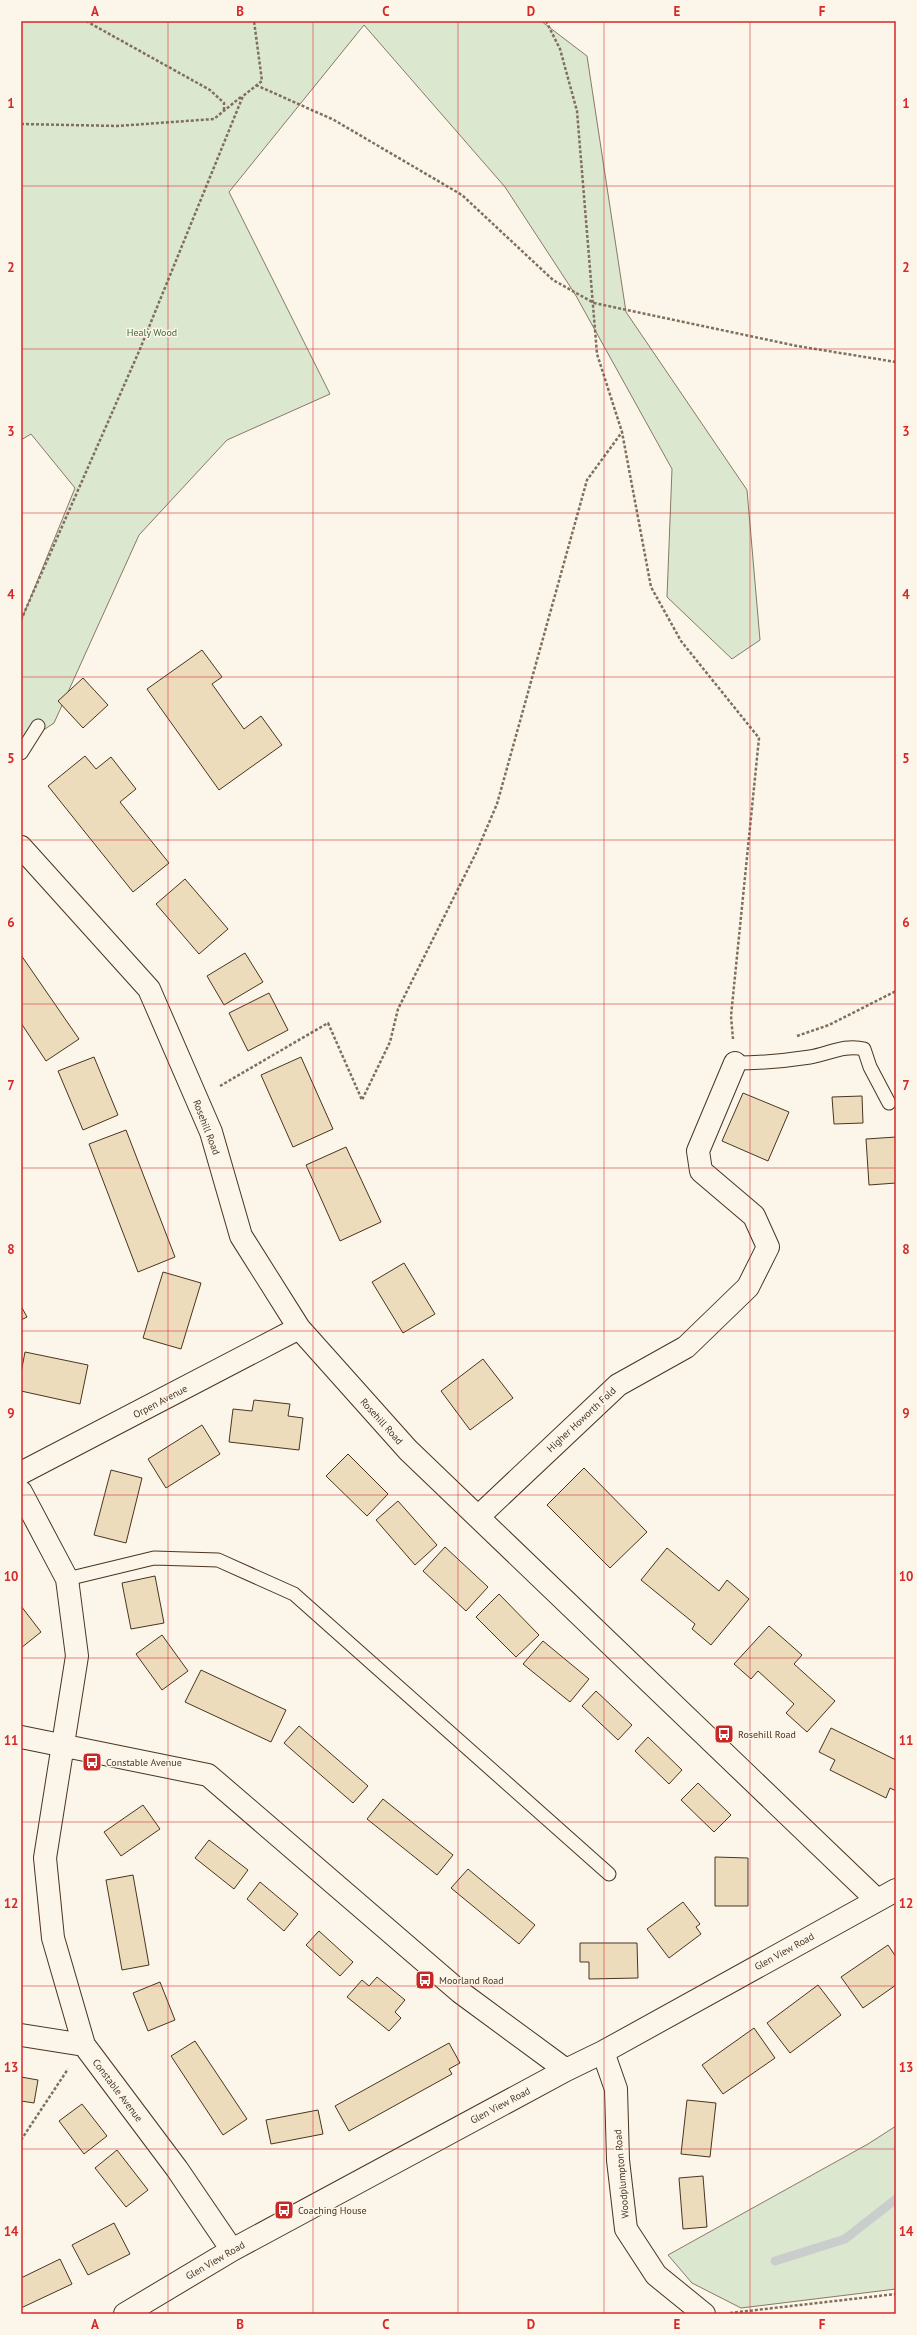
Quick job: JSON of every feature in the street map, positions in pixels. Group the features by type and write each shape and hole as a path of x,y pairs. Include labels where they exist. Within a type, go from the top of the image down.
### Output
{"street":[{"name":"Rosehill Road","path":"21,846 149,989 211,1132 242,1236 299,1328 408,1450 877,1900"},
{"name":"Higher Howorth Fold","path":"478,1516 618,1385 686,1347 748,1287 768,1247 754,1216 701,1171 698,1151 735,1063"},
{"name":"Orpen Avenue","path":"21,1473 299,1328"},
{"name":"Constable Avenue","path":"21,1492 67,1579 77,1656 45,1858 53,1938 84,2045 177,2169 232,2250"},
{"path":"21,1737 208,1775 460,1992 566,2070"},
{"name":"Glen View Road","path":"125,2314 232,2250 566,2070 604,2052 896,1890"},
{"path":"21,2035 84,2045"},
{"name":"Woodplumpton Road","path":"604,2052 616,2089 618,2160 626,2229 656,2275 715,2314"}],"lane":[{"path":"21,753 38,726"},
{"path":"735,1063 763,1064 812,1056 853,1046 864,1049 870,1067 889,1103"},
{"path":"67,1579 154,1558 218,1560 294,1594 360,1655 609,1874"}],"path":[{"path":"86,21 210,90 224,103 224,110"},
{"path":"21,124 117,126 214,118 262,81 254,21"},
{"path":"546,21 560,49 577,111 597,354 622,432 651,586 681,641 759,738 731,1016 735,1063"},
{"path":"256,85 334,120 462,195 553,280 594,303 797,346 896,362"},
{"path":"21,620 140,349 243,96"},
{"path":"197,1099 328,1023 362,1100 390,1042 398,1009 476,853 497,804 587,480 622,432"},
{"path":"793,1037 829,1025 896,991"},
{"path":"21,2140 84,2045"},
{"path":"715,2314 896,2294"}],"green space":[{"name":"Healy Wood","path":"21,21 541,21 587,56 626,312 747,490 760,640 732,659 667,597 672,469 575,294 505,187 364,25 229,192 330,394 227,440 139,535 54,723 21,745 21,621 75,488 31,434 21,440"},
{"path":"896,2126 896,2289 741,2308 692,2283 668,2255 868,2144"}],"building":[{"path":"202,650 222,677 212,684 244,729 261,716 282,745 219,790 147,689"},
{"path":"83,678 108,705 83,728 58,701"},
{"path":"85,756 96,769 111,757 136,789 120,802 169,863 133,892 48,786"},
{"path":"185,879 228,929 199,954 156,904"},
{"path":"245,953 263,982 224,1005 207,976"},
{"path":"21,955 79,1039 46,1061 21,1023"},
{"path":"269,993 288,1030 248,1051 229,1013"},
{"path":"94,1057 118,1115 83,1130 58,1071"},
{"path":"301,1057 333,1129 293,1147 261,1075"},
{"path":"743,1093 789,1112 768,1161 722,1141"},
{"path":"862,1096 863,1123 834,1124 832,1097"},
{"path":"126,1130 175,1257 138,1272 89,1144"},
{"path":"896,1137 896,1183 869,1185 866,1139"},
{"path":"346,1147 381,1222 340,1241 306,1165"},
{"path":"404,1263 435,1314 403,1333 372,1282"},
{"path":"163,1272 201,1283 181,1349 143,1338"},
{"path":"21,1306 27,1317 21,1320"},
{"path":"25,1352 88,1365 80,1404 21,1391 21,1373"},
{"path":"483,1359 513,1398 470,1430 441,1391"},
{"path":"254,1400 290,1404 288,1416 303,1418 299,1450 229,1442 233,1409 252,1411"},
{"path":"202,1425 220,1454 166,1488 148,1459"},
{"path":"348,1454 388,1494 367,1516 326,1476"},
{"path":"584,1468 647,1532 610,1568 547,1505"},
{"path":"111,1470 142,1478 126,1543 94,1535"},
{"path":"398,1501 437,1545 415,1565 376,1520"},
{"path":"445,1547 488,1587 466,1611 423,1571"},
{"path":"667,1548 719,1591 727,1580 749,1599 711,1645 692,1629 695,1624 641,1580"},
{"path":"155,1576 164,1623 131,1629 122,1583"},
{"path":"499,1594 539,1635 516,1657 476,1617"},
{"path":"21,1606 41,1632 21,1648"},
{"path":"769,1626 802,1655 794,1664 835,1701 807,1732 786,1713 794,1704 758,1671 751,1679 734,1664"},
{"path":"162,1635 188,1671 162,1690 136,1654"},
{"path":"543,1641 589,1679 570,1702 523,1664"},
{"path":"201,1670 286,1710 271,1742 185,1702"},
{"path":"596,1691 632,1725 618,1740 582,1706"},
{"path":"299,1726 368,1786 353,1803 284,1743"},
{"path":"831,1728 896,1760 896,1791 890,1788 886,1798 830,1770 835,1760 819,1752"},
{"path":"648,1737 682,1770 669,1784 635,1751"},
{"path":"698,1783 731,1815 714,1832 681,1800"},
{"path":"383,1799 453,1855 437,1875 367,1819"},
{"path":"143,1805 160,1829 121,1856 104,1832"},
{"path":"209,1840 248,1870 234,1889 195,1858"},
{"path":"715,1857 748,1858 748,1906 715,1906"},
{"path":"468,1869 535,1925 519,1944 451,1888"},
{"path":"133,1875 149,1965 122,1970 106,1880"},
{"path":"260,1882 298,1914 284,1931 247,1899"},
{"path":"683,1902 700,1924 696,1927 701,1934 669,1958 647,1929"},
{"path":"319,1931 353,1962 340,1976 306,1945"},
{"path":"580,1943 637,1943 638,1978 589,1979 589,1962 580,1962"},
{"path":"888,1945 896,1957 896,1985 863,2008 841,1977"},
{"path":"377,1977 405,2000 395,2012 401,2018 389,2031 347,1997 362,1980 369,1986"},
{"path":"160,1982 175,2020 148,2031 133,1993"},
{"path":"818,1985 841,2015 790,2053 767,2023"},
{"path":"754,2028 775,2058 723,2094 702,2065"},
{"path":"195,2041 247,2119 223,2135 171,2056"},
{"path":"449,2043 460,2063 449,2069 452,2074 349,2131 335,2106"},
{"path":"21,2077 38,2080 34,2103 21,2101"},
{"path":"687,2100 716,2103 710,2157 681,2154"},
{"path":"82,2104 107,2136 84,2154 59,2121"},
{"path":"318,2110 323,2134 271,2144 266,2120"},
{"path":"117,2150 148,2190 126,2207 95,2168"},
{"path":"703,2176 707,2227 683,2229 679,2178"},
{"path":"114,2223 130,2254 88,2275 72,2245"},
{"path":"60,2259 72,2284 21,2308 21,2278"}],"waterway":[{"path":"775,2261 845,2239 896,2199"}],"place":[{"name":"Rosehill Road","path":"724,1734"},
{"name":"Constable Avenue","path":"92,1762"},
{"name":"Moorland Road","path":"425,1980"},
{"name":"Coaching House","path":"284,2210"}]}
